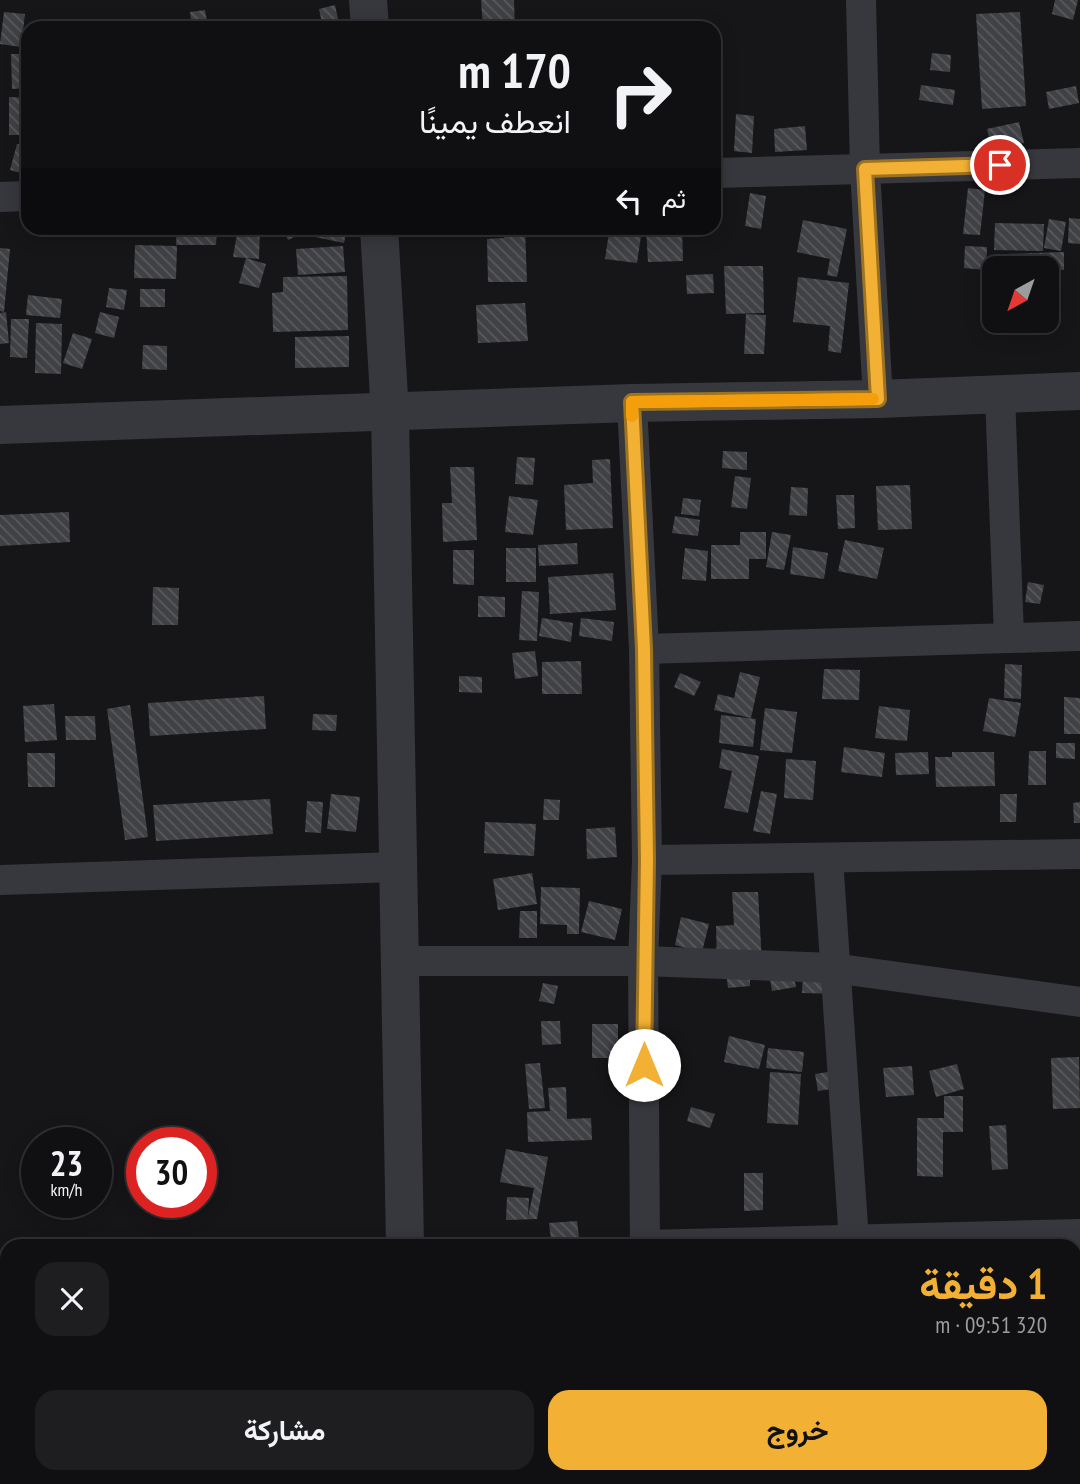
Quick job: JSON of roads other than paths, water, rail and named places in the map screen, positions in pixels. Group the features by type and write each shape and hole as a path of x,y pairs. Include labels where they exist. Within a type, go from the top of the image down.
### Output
{"street":[{"path":"369,0 370,21"},
{"path":"861,0 865,169 878,399"},
{"path":"721,173 1080,163"},
{"path":"0,197 21,196"},
{"path":"379,235 390,414 405,1239"},
{"path":"0,425 390,414 632,402 878,399 1080,391"},
{"path":"1000,394 1009,637"},
{"path":"632,402 644,649 647,860 643,961 645,1239"},
{"path":"644,649 1080,636"},
{"path":"647,860 1080,854"},
{"path":"828,859 833,968 855,1239"},
{"path":"0,880 397,867"},
{"path":"399,961 643,961 833,968 1080,1002"},
{"path":"919,1239 1080,1234"}]}
